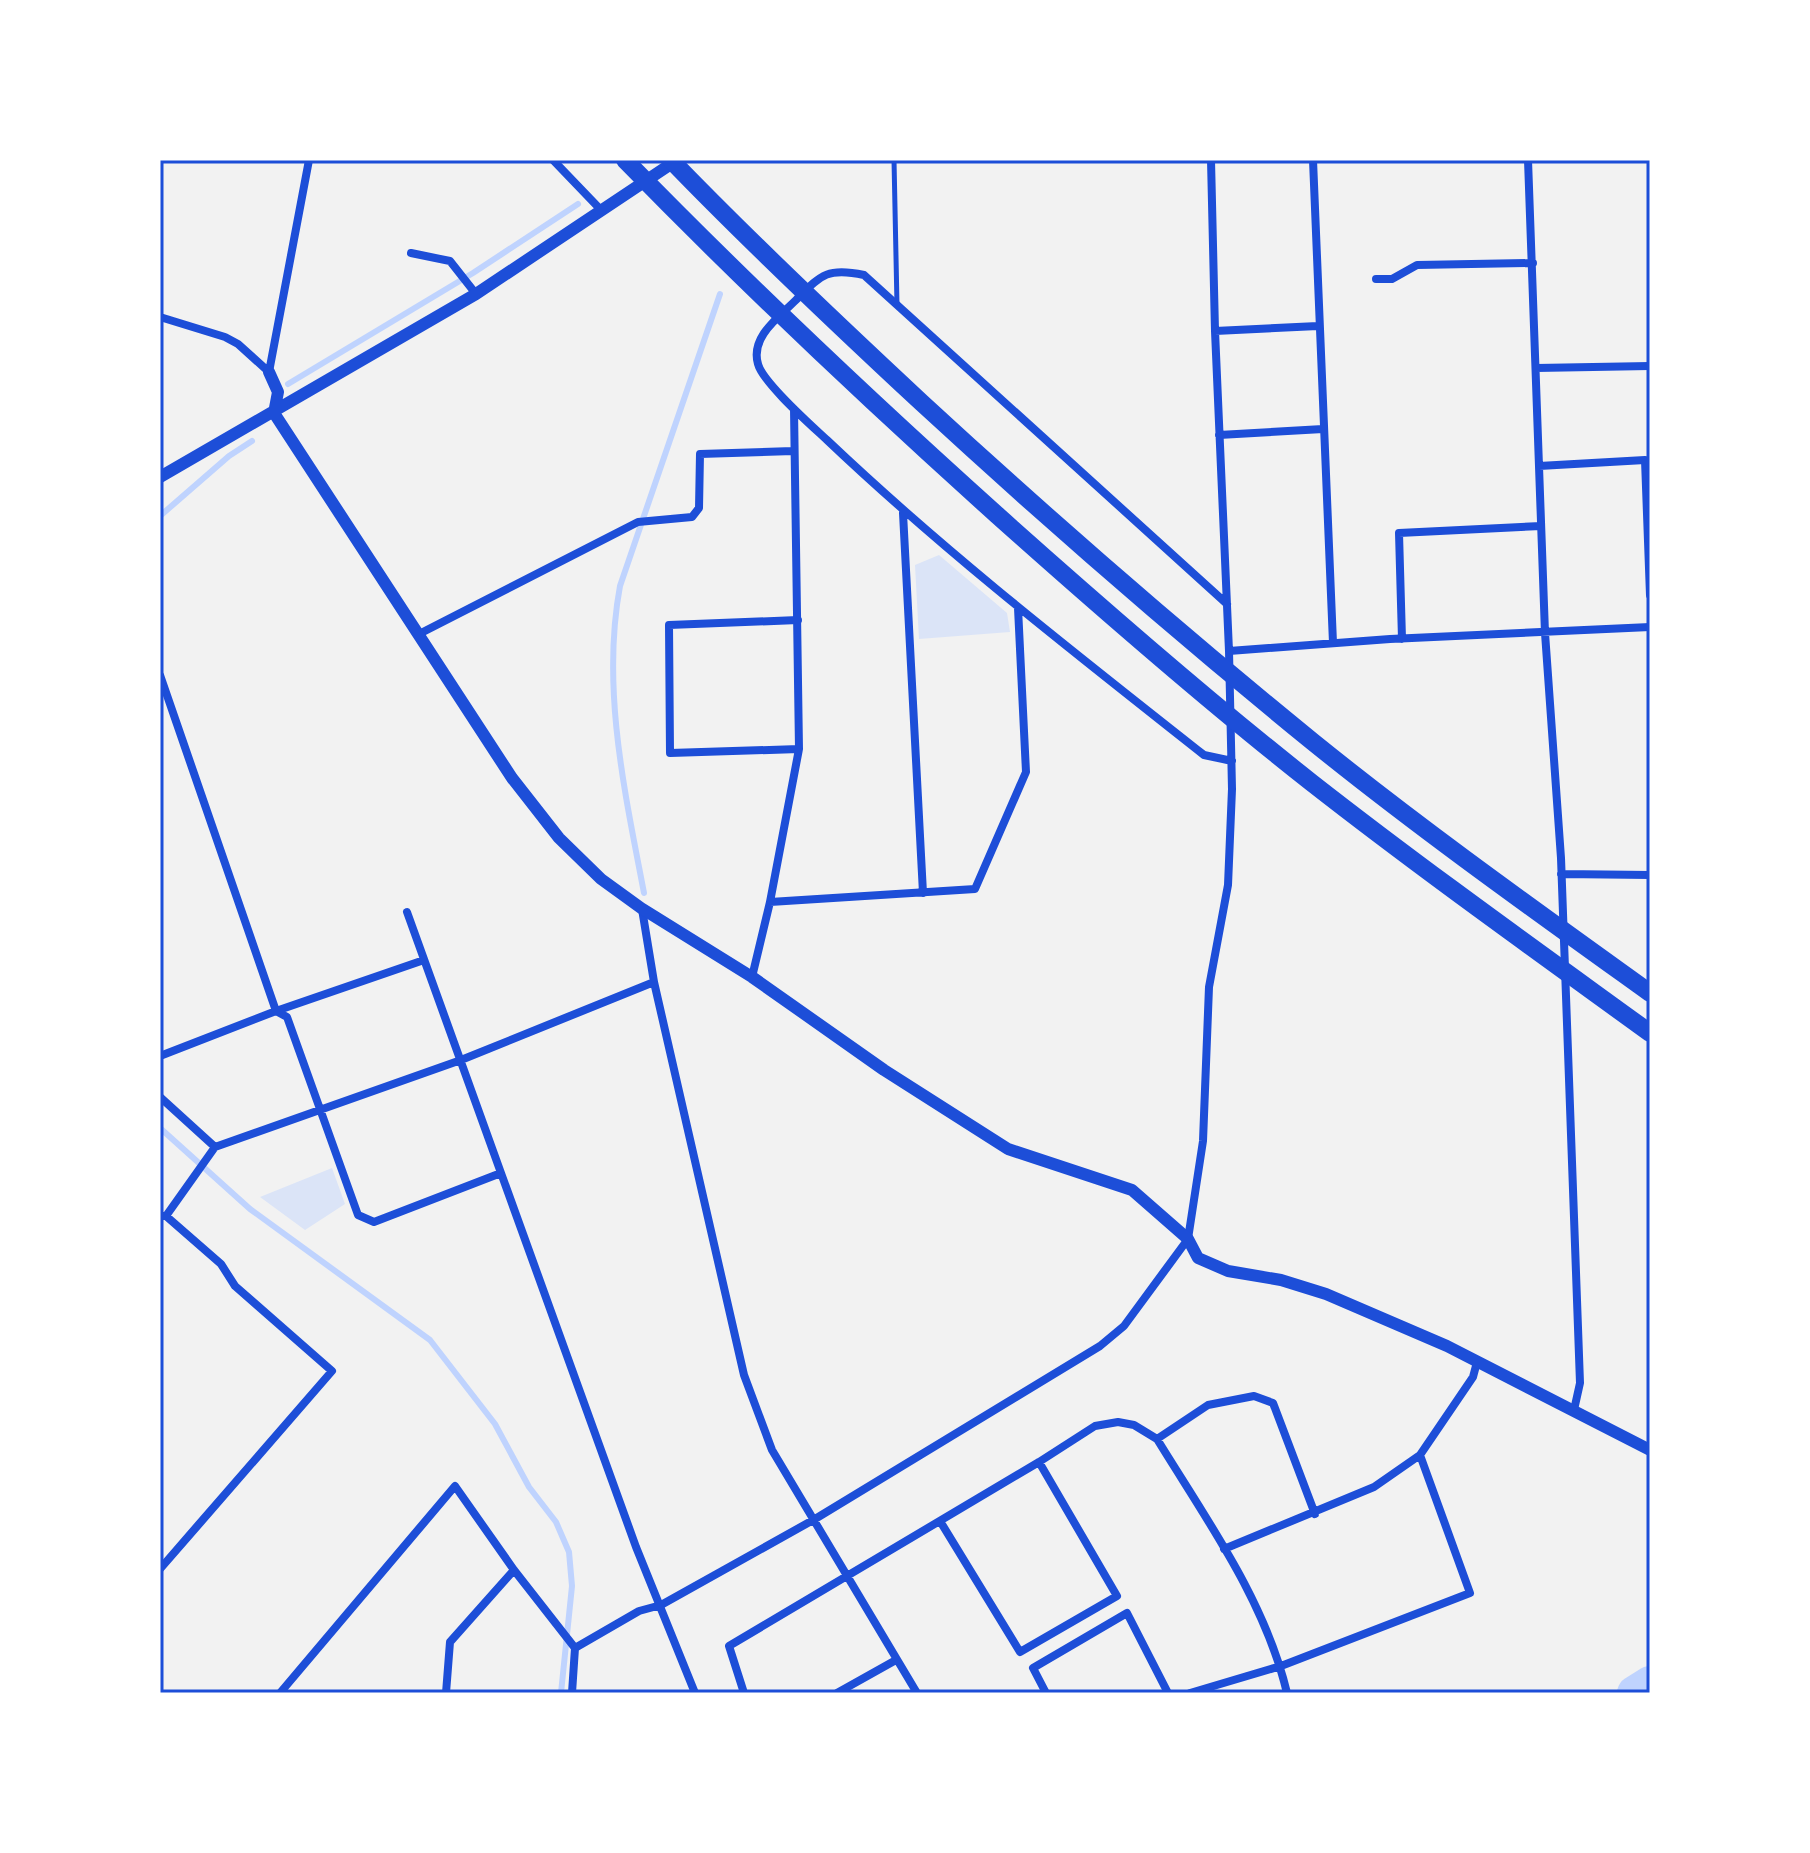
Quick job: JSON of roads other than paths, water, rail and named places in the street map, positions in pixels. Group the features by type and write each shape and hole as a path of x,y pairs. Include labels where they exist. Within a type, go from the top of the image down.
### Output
{"highway":[{"path":"625,160 799,333 1046,559 1199,690 1312,783 1650,1033"},
{"path":"674,160 823,310 1080,545 1202,650 1316,744 1529,906 1650,993"}],"street":[{"path":"269,372 309,160"},
{"path":"553,160 601,210"},
{"path":"160,477 476,294 674,160"},
{"path":"575,1648 639,1611 661,1605 815,1519 1100,1346 1124,1326 1188,1239 1203,1141 1209,987 1228,885 1232,761 1211,160"},
{"path":"1313,160 1333,643"},
{"path":"1528,160 1545,633 1561,874 1580,1383 1574,1410"},
{"path":"411,253 450,261 476,294"},
{"path":"1376,279 1392,279 1417,265 1533,263"},
{"path":"1227,604 864,275 845,271 821,275 762,334 756,355 759,368 794,409 903,513 1204,755 1232,761"},
{"path":"160,317 225,337 238,344 269,372 278,392 274,413 512,778 559,838 601,879 641,908 752,977 884,1070 1008,1149 1132,1190 1188,1239 1198,1258 1228,1271 1281,1280 1326,1294 1447,1346 1650,1450"},
{"path":"1215,331 1318,326"},
{"path":"1536,368 1650,366"},
{"path":"752,977 770,902 799,749 794,409"},
{"path":"1219,435 1323,429"},
{"path":"419,634 638,522 692,517 699,508 700,454 793,451"},
{"path":"1539,466 1645,460 1650,595"},
{"path":"903,513 923,893"},
{"path":"1402,639 1399,533 1541,526"},
{"path":"770,902 975,889 1026,772 1018,608"},
{"path":"798,620 669,625 670,753 799,749"},
{"path":"1229,651 1650,627"},
{"path":"160,675 276,1011 287,1017 358,1215 374,1222 501,1173"},
{"path":"1561,874 1650,875"},
{"path":"641,908 654,982 744,1375 772,1450 917,1693"},
{"path":"407,912 636,1547 693,1690"},
{"path":"160,1056 276,1011 424,960"},
{"path":"160,1569 332,1371 235,1286 221,1264 163,1216 215,1147 461,1060 654,982"},
{"path":"160,1097 215,1147"},
{"path":"1224,1549 1315,1514 1374,1487 1420,1455 1473,1377 1477,1362"},
{"path":"1157,1439 1208,1405 1254,1396 1273,1403 1315,1514"},
{"path":"744,1693 729,1646 1095,1426 1118,1422 1134,1425 1157,1439 1255,1603 1281,1666 1287,1693"},
{"path":"1190,1693 1281,1666 1470,1593 1420,1455"},
{"path":"940,1521 1020,1652 1117,1596 1039,1462"},
{"path":"280,1693 455,1486 514,1570 575,1648 572,1693"},
{"path":"446,1693 450,1642 514,1570"},
{"path":"1046,1693 1033,1668 1127,1613 1168,1693"},
{"path":"837,1693 896,1660"}],"lane":[{"path":"894,160 897,306"}],"waterway":[{"path":"288,384 473,273 578,204"},
{"path":"644,893 618,740 614,702 615,624 620,586 720,294"},
{"path":"160,516 229,456 252,441"},
{"path":"160,1128 250,1209 430,1340 495,1424 529,1487 556,1522 569,1552 572,1586 561,1693"},
{"path":"1634,1693 1650,1683"}]}
